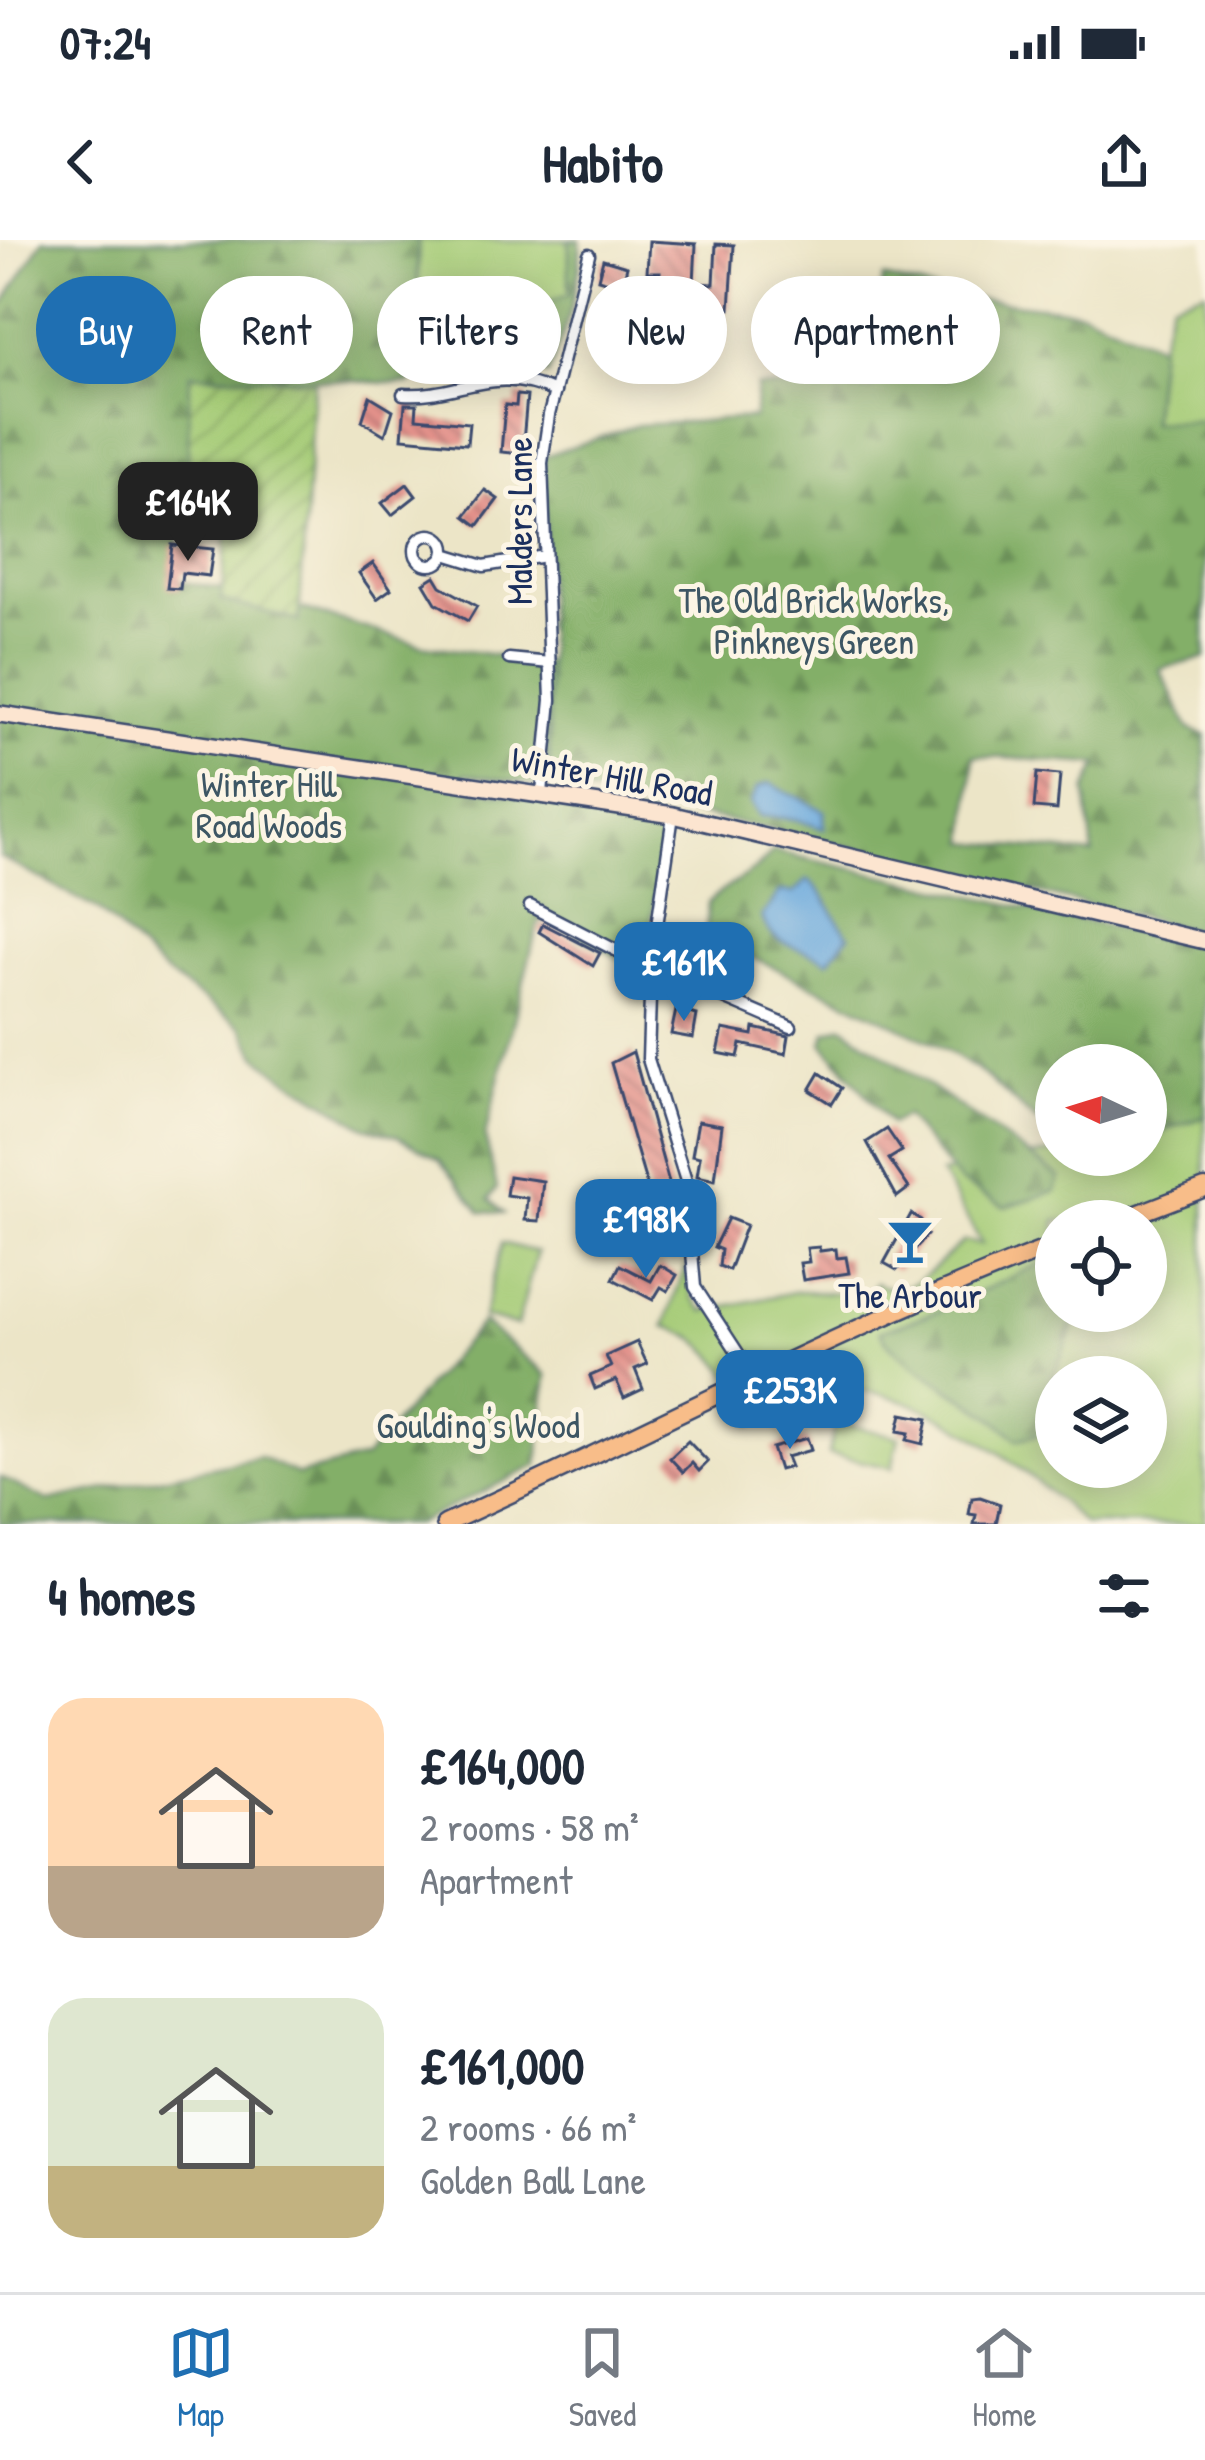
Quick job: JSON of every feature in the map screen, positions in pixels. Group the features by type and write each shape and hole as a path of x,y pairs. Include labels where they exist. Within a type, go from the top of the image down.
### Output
{"main road":[{"path":"1167,1203 1205,1188"},
{"path":"445,1524 665,1424 753,1376 1035,1254"}],"street":[{"name":"Malders Lane","path":"542,793 550,663 542,463 589,254"},
{"path":"403,394 495,380 534,382 555,392"},
{"path":"445,554 484,566 544,556"},
{"path":"509,659 550,663"},
{"name":"Winter Hill Road","path":"0,714 673,814 1205,940"},
{"path":"673,814 651,967 648,1059 686,1181 695,1287 753,1376"},
{"path":"530,906 651,967 791,1027"}],"green space":[{"name":"Winter Hill Road Woods","path":"43,240 418,240 418,276 377,276 377,382 353,381 353,276 200,276 200,374 191,374 195,486 182,519 172,580 254,594 421,645 548,662 548,786 464,774 462,787 654,817 666,831 643,972 548,918 538,924 485,1136 497,1188 489,1199 504,1213 481,1212 440,1160 398,1136 365,1127 274,1070 257,1055 242,1027 167,974 97,909 0,857 0,309"},
{"path":"418,240 580,240 580,267 561,331 561,276 418,276"},
{"path":"569,240 580,240 575,292 561,340 561,297 569,294"},
{"path":"1205,290 1205,421 1151,422 1159,345 1171,302"},
{"name":"The Old Brick Works, Pinkneys Green","path":"1000,301 1082,311 1159,345 1151,422 1205,421 1205,658 1160,669 1189,729 1205,735 1205,933 791,833 550,786 544,456 638,425 754,418 757,387 1000,384","holes":["974,756 1098,764 1086,791 1093,854 967,842"]},
{"path":"190,374 200,374 200,384 314,384 299,621 221,600 227,533 187,492"},
{"path":"773,851 1205,948 1205,1117 1167,1130 1167,1044 1035,1044 1035,1120 983,1074 936,1044 748,955 705,948 708,903"},
{"path":"843,1026 1035,1160 1035,1176 1060,1177 1056,1191 1005,1207 960,1182 905,1116 891,1124 823,1043 826,1032"},
{"path":"1205,1117 1205,1524 1084,1524 1043,1488 1167,1488 1167,1356 1035,1356 1035,1481 1000,1453 931,1412 860,1391 817,1394 751,1426 721,1364 697,1341 665,1326 685,1266 693,1298 704,1311 799,1291 866,1294 876,1283 889,1288 912,1284 964,1241 982,1244 941,1174 1035,1156 1035,1176 1167,1176 1167,1128"},
{"path":"502,1243 537,1252 517,1326 483,1317"},
{"path":"1035,1266 1035,1332 1072,1332 1062,1356 1035,1356 1035,1435 1017,1440 985,1412 902,1356 880,1331 939,1311"},
{"name":"Goulding's Wood","path":"482,1322 547,1375 538,1465 416,1524 0,1524 0,1477 48,1501 260,1457 298,1475 365,1458"},
{"path":"836,1422 899,1437 892,1468 828,1454"}],"water":[{"path":"770,783 824,811 824,829 795,819 760,816 751,803 757,788"},
{"path":"808,880 849,935 828,961 780,941 762,916 780,892 794,893"}],"building":[{"path":"649,241 696,244 694,276 647,272"},
{"path":"716,244 734,245 730,309 727,276 714,276"},
{"path":"603,259 627,266 624,276 599,276"},
{"path":"517,395 527,396 522,454 501,452 505,405 516,406"},
{"path":"370,396 393,410 385,435 362,421"},
{"path":"405,404 417,404 416,418 469,423 467,444 402,438"},
{"path":"407,484 416,496 392,515 382,503"},
{"path":"485,490 498,499 478,526 465,516"},
{"path":"172,545 213,549 209,576 182,573 180,589 167,588"},
{"path":"373,563 391,589 377,599 359,573"},
{"path":"435,576 441,586 477,606 468,621 436,603 424,583"},
{"path":"1037,773 1060,775 1057,810 1034,808"},
{"path":"543,924 600,953 593,966 539,932"},
{"path":"676,1010 697,1015 693,1038 671,1034"},
{"path":"754,1028 789,1036 786,1054 741,1044 738,1057 718,1053 723,1029 753,1035"},
{"path":"633,1052 671,1190 650,1196 611,1063"},
{"path":"820,1073 842,1088 832,1104 810,1090"},
{"path":"698,1121 722,1125 715,1180 697,1176 700,1157 692,1155"},
{"path":"887,1129 902,1151 889,1159 909,1188 897,1197 867,1142"},
{"path":"509,1176 543,1181 539,1221 525,1220 527,1198 506,1195"},
{"name":"The Arbour","path":"911,1214 921,1220 916,1229 927,1235 897,1270 884,1263"},
{"path":"728,1218 746,1225 729,1270 719,1266 721,1250 714,1247"},
{"path":"819,1247 820,1251 836,1249 837,1258 846,1257 849,1273 803,1280 800,1263 809,1262 807,1248"},
{"path":"620,1265 651,1281 660,1265 677,1275 668,1291 661,1287 653,1300 613,1279"},
{"path":"637,1342 647,1364 635,1369 643,1389 624,1398 616,1380 595,1389 590,1376 611,1367 606,1356"},
{"path":"902,1414 928,1419 923,1444 907,1440 909,1433 898,1431"},
{"path":"807,1438 811,1450 786,1457 790,1467 779,1470 772,1448"},
{"path":"688,1441 708,1462 699,1471 692,1463 683,1472 670,1458"},
{"path":"972,1498 1000,1504 996,1524 974,1524 976,1515 969,1514"}],"place":[{"name":"The Arbour","path":"910,1241"}]}
